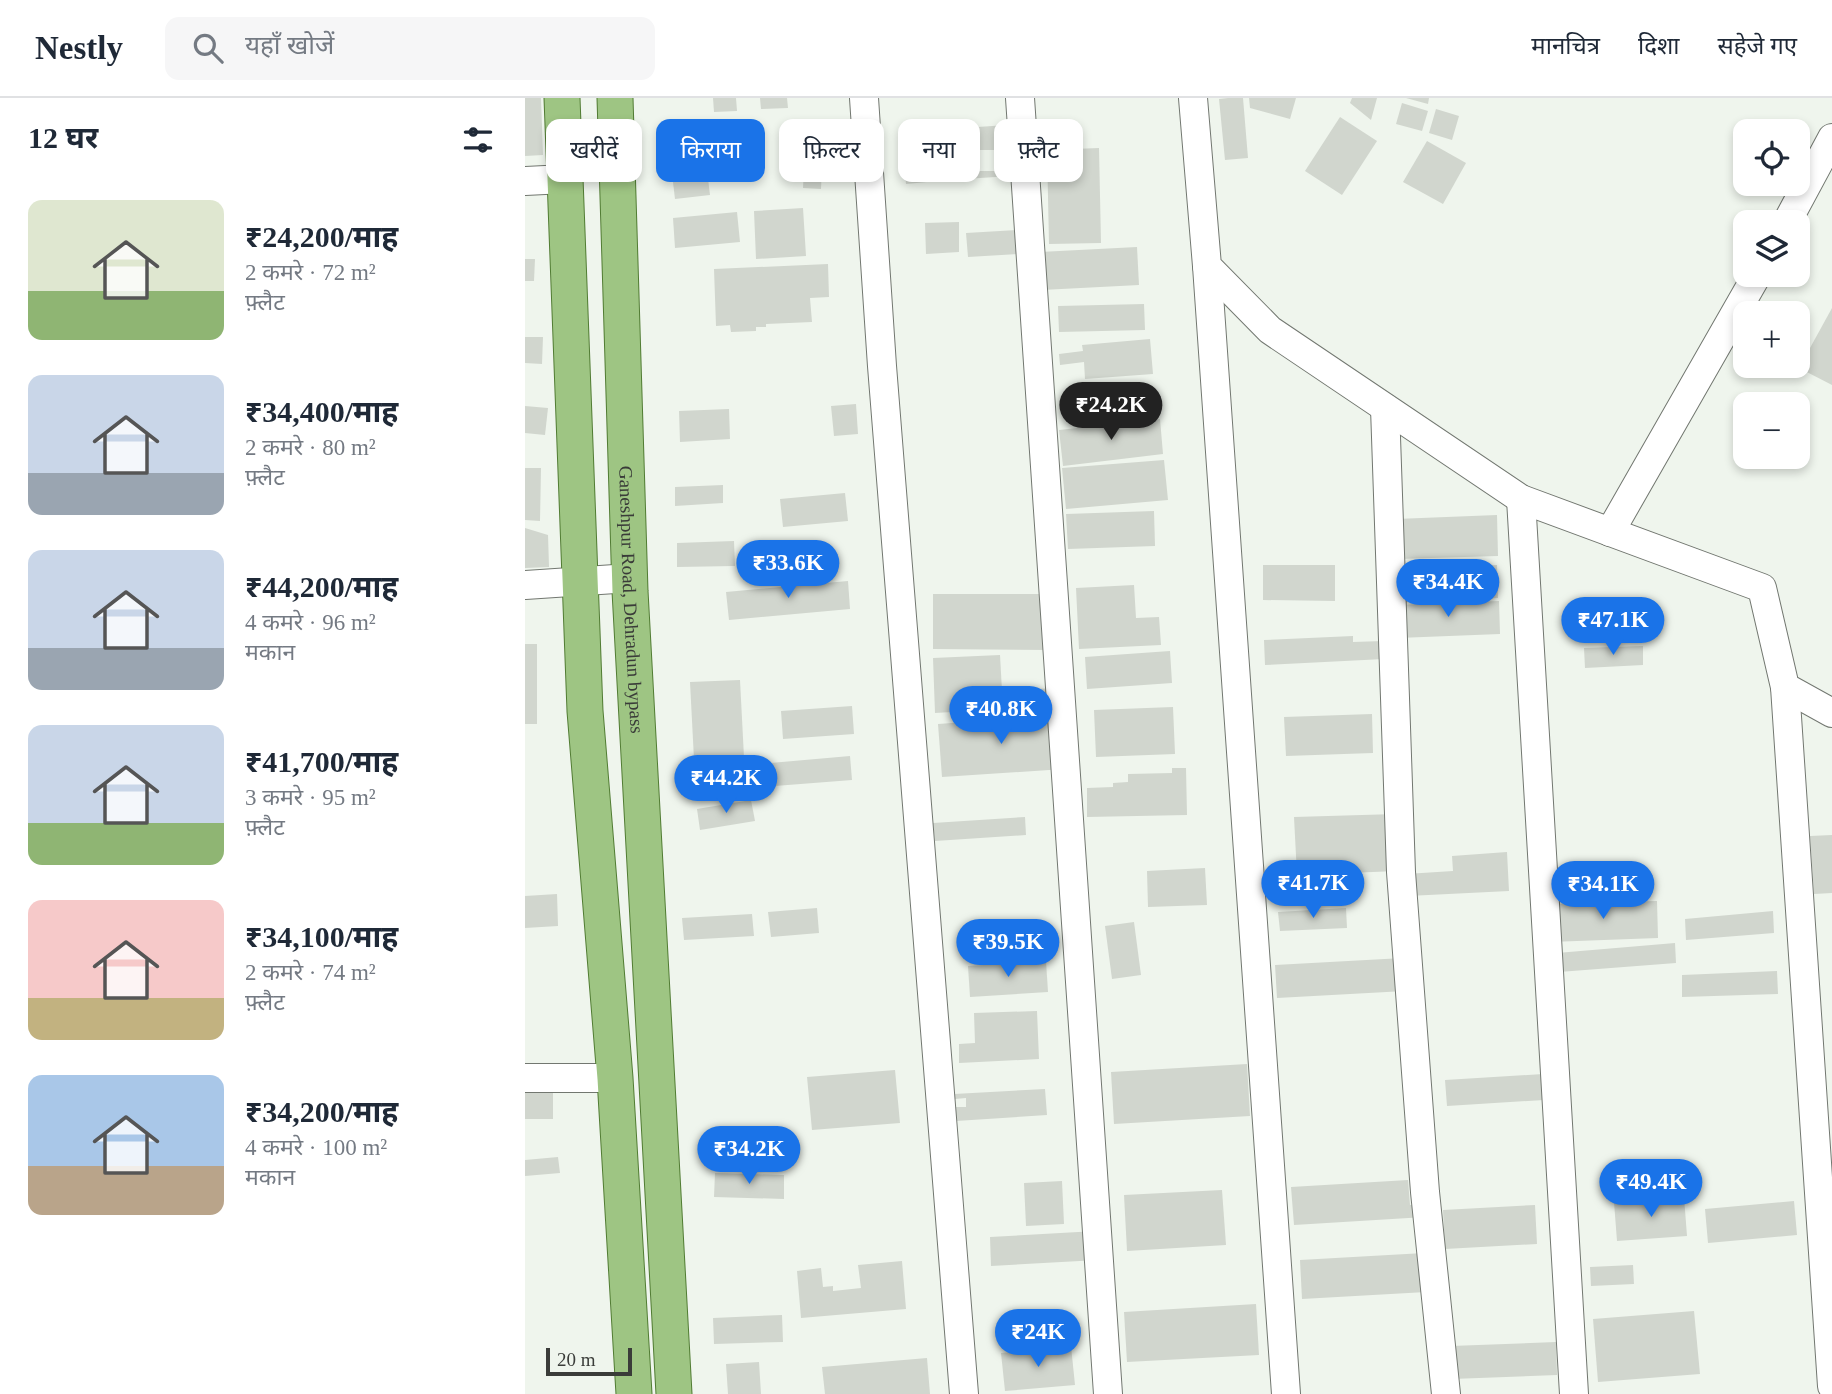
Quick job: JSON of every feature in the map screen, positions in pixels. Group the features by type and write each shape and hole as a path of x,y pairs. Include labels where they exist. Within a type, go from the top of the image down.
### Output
{"main road":[{"path":"562,98 563,119"},
{"name":"Ganeshpur Road, Dehradun bypass","path":"615,98 630,578 674,1394"},
{"path":"565,182 585,711 615,1078 634,1394"}],"street":[{"path":"864,98 882,366 964,1394"},
{"path":"1020,98 1108,1394"},
{"path":"1193,98 1286,1394"},
{"path":"1793,210 1832,138"},
{"path":"525,181 546,180"},
{"path":"1207,266 1271,330 1521,499 1762,588 1785,687 1832,1386"},
{"path":"1610,532 1750,287"},
{"path":"1385,408 1401,872 1425,1192 1446,1394"},
{"path":"1521,499 1574,1394"},
{"path":"525,585 630,578"},
{"path":"1785,687 1830,707"},
{"path":"525,1078 615,1078"}],"building":[{"path":"525,98 541,98 543,155 525,156"},
{"path":"713,98 736,98 737,111 714,112"},
{"path":"760,98 787,98 788,108 761,109"},
{"path":"1243,98 1248,158 1225,160 1219,99"},
{"path":"1249,98 1296,98 1290,119 1250,108"},
{"path":"1352,98 1377,98 1371,120 1350,103"},
{"path":"1406,98 1429,98 1428,104"},
{"path":"1402,103 1428,111 1422,131 1396,124"},
{"path":"1436,109 1459,116 1452,140 1429,133"},
{"path":"1340,117 1377,141 1342,195 1305,171"},
{"path":"994,126 994,150 980,150 980,127"},
{"path":"1427,141 1466,163 1443,204 1403,182"},
{"path":"1099,148 1101,243 1049,244 1048,182 1083,182 1083,149"},
{"path":"980,171 994,171 994,177 980,178"},
{"path":"673,182 708,182 710,195 675,199"},
{"path":"803,182 821,182 821,189 803,188"},
{"path":"803,208 806,256 756,259 754,211"},
{"path":"737,212 740,242 675,248 673,218"},
{"path":"959,222 959,252 926,254 925,223"},
{"path":"1017,230 1019,254 968,257 966,233"},
{"path":"1137,247 1139,285 1042,290 1040,252"},
{"path":"525,259 535,259 534,281 525,281"},
{"path":"828,264 829,297 810,298 812,322 766,324 766,327 756,327 756,331 731,332 730,325 716,326 714,269"},
{"path":"1144,304 1145,330 1059,332 1058,306"},
{"path":"1832,308 1832,385 1810,374 1810,348"},
{"path":"525,337 543,337 542,364 525,363"},
{"path":"1150,339 1153,374 1085,379 1084,362 1060,365 1059,354 1083,351 1082,345"},
{"path":"856,404 858,434 834,436 831,406"},
{"path":"525,406 548,408 545,435 525,433"},
{"path":"729,409 730,439 680,442 679,411"},
{"path":"1160,419 1163,454 1063,466 1059,430"},
{"path":"1164,460 1168,500 1066,509 1062,468"},
{"path":"525,468 541,468 540,521 525,520"},
{"path":"723,485 723,503 675,506 675,487"},
{"path":"845,493 848,521 783,527 780,499"},
{"path":"1154,511 1155,546 1068,549 1066,514"},
{"path":"1497,515 1498,556 1398,559 1396,519"},
{"path":"525,528 548,535 549,567 525,568"},
{"path":"734,541 735,566 677,567 677,543"},
{"path":"1263,565 1335,565 1335,601 1263,600"},
{"path":"1497,565 1498,598 1398,602 1397,569"},
{"path":"848,581 850,609 729,620 726,592"},
{"path":"1134,585 1136,618 1159,617 1161,645 1079,649 1076,588"},
{"path":"933,594 1048,594 1048,650 933,649"},
{"path":"1499,601 1500,634 1398,638 1396,605"},
{"path":"1353,636 1353,642 1383,641 1384,659 1265,665 1264,640"},
{"path":"525,644 537,644 537,724 525,724"},
{"path":"1643,646 1643,665 1585,668 1584,648"},
{"path":"1170,651 1172,683 1087,689 1085,657"},
{"path":"1000,655 1003,709 935,713 933,658"},
{"path":"740,680 746,796 696,798 690,682"},
{"path":"1059,688 1059,711 1014,712 1013,690"},
{"path":"852,706 854,734 783,739 781,711"},
{"path":"1173,707 1175,754 1096,757 1094,710"},
{"path":"1372,714 1373,753 1286,756 1284,717"},
{"path":"1061,715 1064,769 942,777 938,724"},
{"path":"850,756 852,780 762,787 760,764"},
{"path":"1172,768 1186,768 1187,815 1087,817 1087,788 1113,787 1113,783 1128,782 1128,774 1172,773"},
{"path":"751,800 755,821 700,830 697,809"},
{"path":"1396,814 1398,871 1297,875 1294,817"},
{"path":"1025,817 1026,835 935,841 933,823"},
{"path":"1832,835 1832,893 1814,894 1810,836"},
{"path":"1507,852 1509,891 1408,896 1406,874 1453,871 1452,856"},
{"path":"1205,868 1207,905 1148,907 1147,871"},
{"path":"557,894 558,926 525,928 525,896"},
{"path":"1657,901 1658,938 1550,942 1549,904"},
{"path":"817,908 819,933 771,937 768,912"},
{"path":"1346,908 1347,928 1280,931 1278,912"},
{"path":"1773,911 1774,933 1686,940 1685,919"},
{"path":"752,914 754,936 684,940 682,918"},
{"path":"1134,922 1141,975 1112,979 1105,926"},
{"path":"1675,943 1676,963 1559,972 1557,953"},
{"path":"1403,958 1405,991 1277,998 1275,965"},
{"path":"1046,961 1048,992 970,997 968,966"},
{"path":"1777,971 1778,994 1682,997 1682,975"},
{"path":"1037,1011 1039,1059 959,1063 959,1044 975,1043 974,1013"},
{"path":"1247,1064 1250,1116 1114,1124 1111,1072"},
{"path":"895,1070 900,1123 812,1130 807,1077"},
{"path":"1543,1074 1544,1100 1447,1106 1445,1080"},
{"path":"1045,1089 1047,1115 956,1121 955,1107 966,1107 966,1098 955,1099 954,1094"},
{"path":"525,1090 553,1090 553,1119 525,1119"},
{"path":"558,1157 560,1173 525,1176 525,1160"},
{"path":"715,1173 784,1175 784,1199 714,1197"},
{"path":"1408,1180 1410,1205 1424,1204 1425,1217 1294,1225 1291,1187"},
{"path":"1062,1181 1064,1224 1026,1226 1024,1183"},
{"path":"1222,1190 1226,1245 1127,1251 1124,1195"},
{"path":"1684,1197 1687,1236 1617,1241 1614,1202"},
{"path":"1794,1201 1797,1235 1708,1243 1705,1209"},
{"path":"1535,1205 1537,1244 1445,1249 1443,1210"},
{"path":"1096,1231 1098,1260 991,1266 990,1237"},
{"path":"1424,1253 1426,1292 1302,1299 1300,1260"},
{"path":"902,1261 906,1309 801,1318 797,1271 821,1268 823,1287 833,1286 833,1291 861,1288 858,1265"},
{"path":"1633,1265 1634,1284 1591,1286 1590,1267"},
{"path":"1256,1304 1259,1355 1127,1362 1124,1312"},
{"path":"1694,1311 1700,1374 1598,1382 1593,1319"},
{"path":"782,1315 783,1342 714,1344 713,1318"},
{"path":"1556,1342 1557,1375 1452,1379 1451,1346"},
{"path":"1071,1346 1075,1385 1005,1391 1001,1353"},
{"path":"927,1358 930,1394 825,1394 822,1367"},
{"path":"759,1362 761,1394 728,1394 726,1364"}]}
